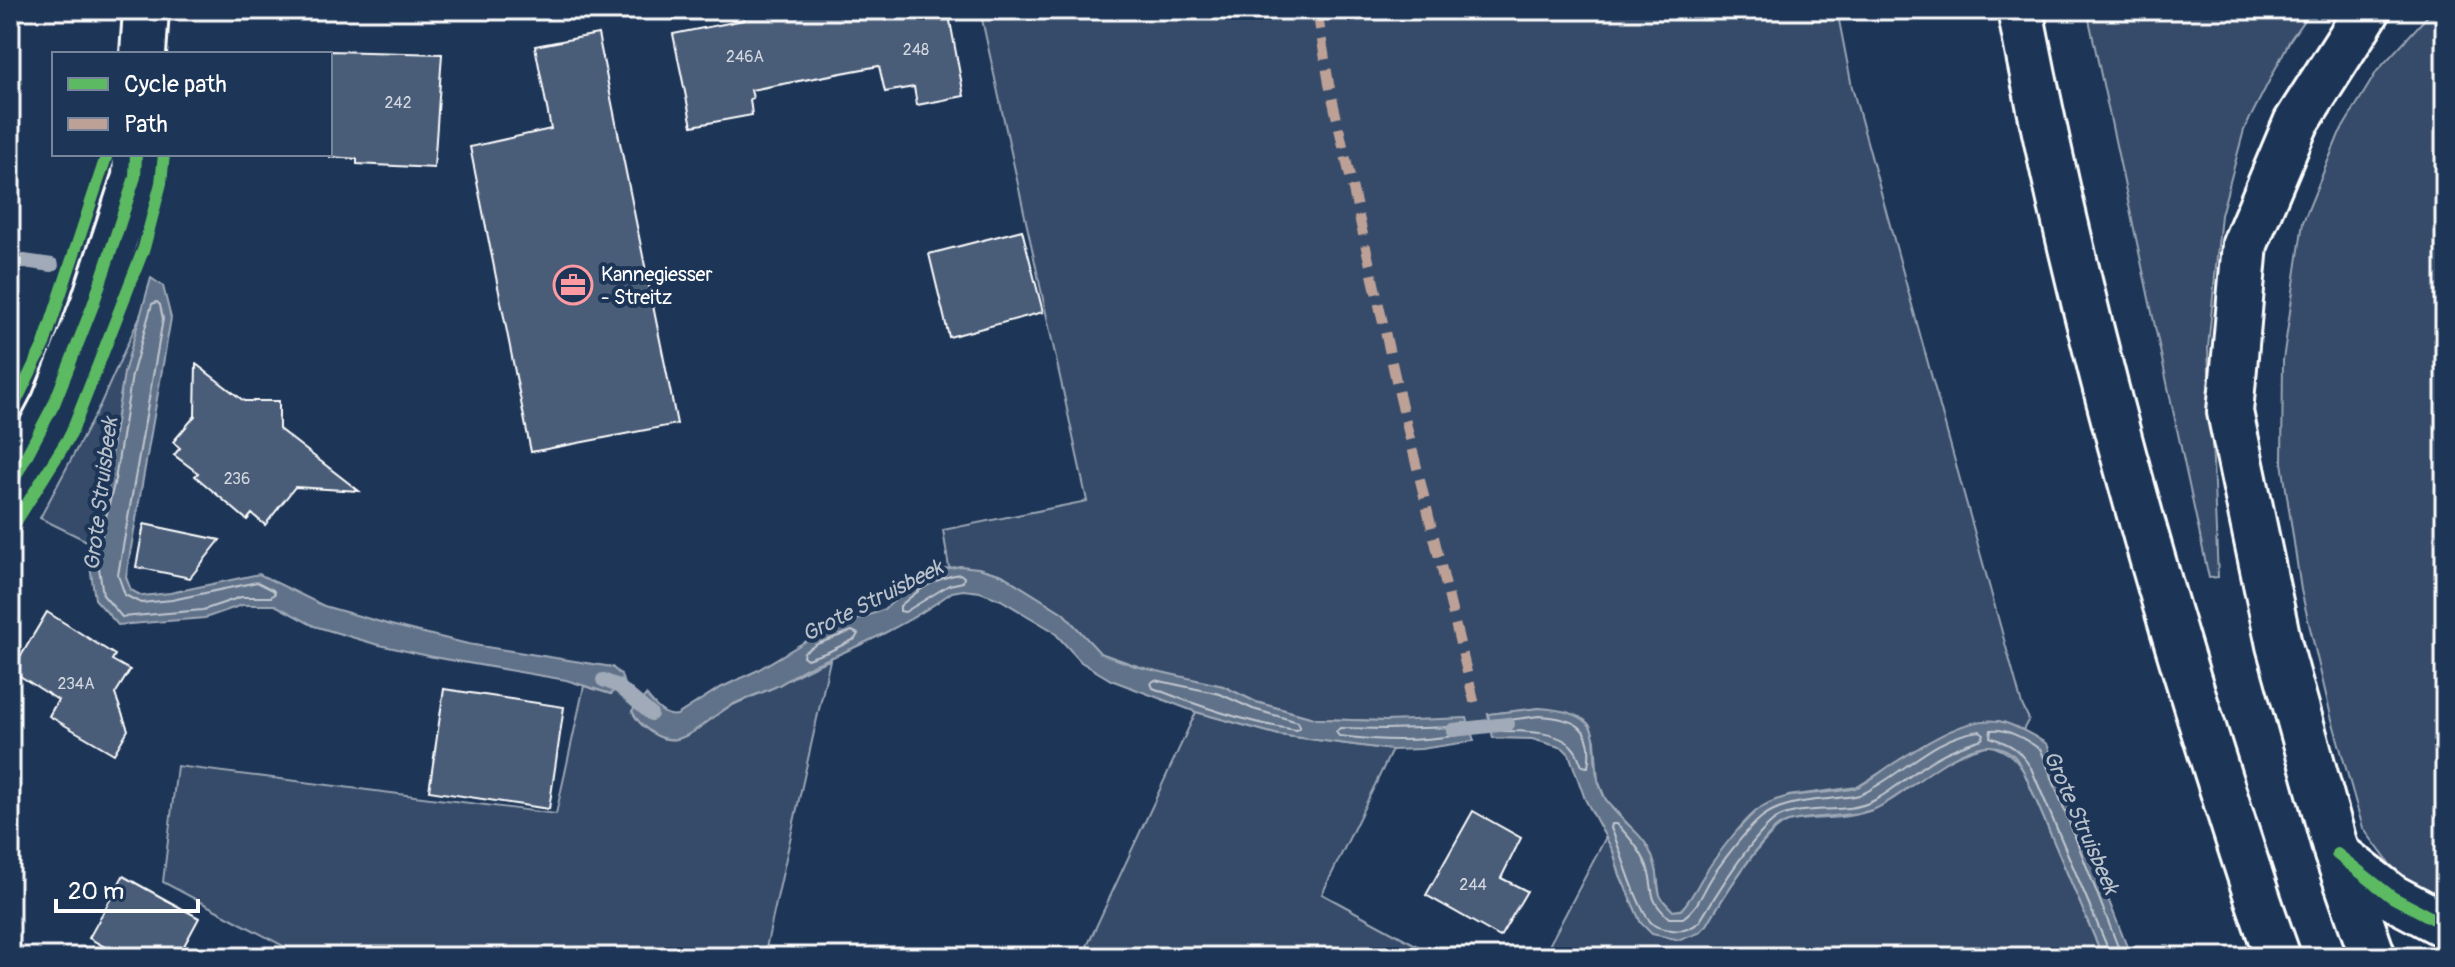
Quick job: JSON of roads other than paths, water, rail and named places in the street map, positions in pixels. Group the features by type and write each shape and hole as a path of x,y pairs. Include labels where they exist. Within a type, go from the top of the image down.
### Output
{"main road":[{"path":"143,52 146,10"},
{"path":"2020,10 2083,298 2128,474 2176,642 2278,957"},
{"path":"2368,10 2296,123 2245,244 2230,412 2279,645 2337,854 2373,957"},
{"path":"10,487 54,404 93,305 135,177 136,156"},
{"path":"2337,854 2392,897 2445,925"}],"water":[{"path":"151,278 163,286 171,318 126,577 131,590 142,596 170,593 259,574 324,606 468,644 612,667 623,681 611,694 566,680 433,657 314,626 275,605 242,605 205,618 118,625 95,599 88,553 107,478 124,373"},
{"path":"960,566 1002,575 1063,613 1100,653 1135,666 1223,686 1256,702 1317,719 1385,721 1467,718 1474,741 1392,750 1279,735 1196,712 1111,680 1081,662 1053,631 1001,600 963,590 952,592 884,634 728,707 682,737 669,739 656,735 639,722 632,711 646,695 664,712 677,715 813,637 885,609 931,572"},
{"path":"1539,708 1565,712 1581,718 1590,726 1598,780 1605,798 1646,844 1656,869 1660,895 1673,911 1681,910 1726,844 1748,818 1766,804 1790,796 1855,788 1930,741 1975,722 2003,722 2015,726 2047,744 2131,957 2103,957 2024,772 2014,756 1999,747 1981,747 1943,763 1875,809 1798,820 1779,826 1751,857 1699,933 1680,940 1652,934 1641,923 1613,851 1585,799 1569,754 1563,748 1532,739 1493,738 1488,714"}],"waterway":[{"name":"Grote Struisbeek","path":"10,259 52,265"},
{"name":"Grote Struisbeek","path":"603,680 618,686 651,714"},
{"name":"Grote Struisbeek","path":"1453,730 1508,724"}],"place":[{"name":"Kannegiesser - Streitz","path":"573,285"}]}
